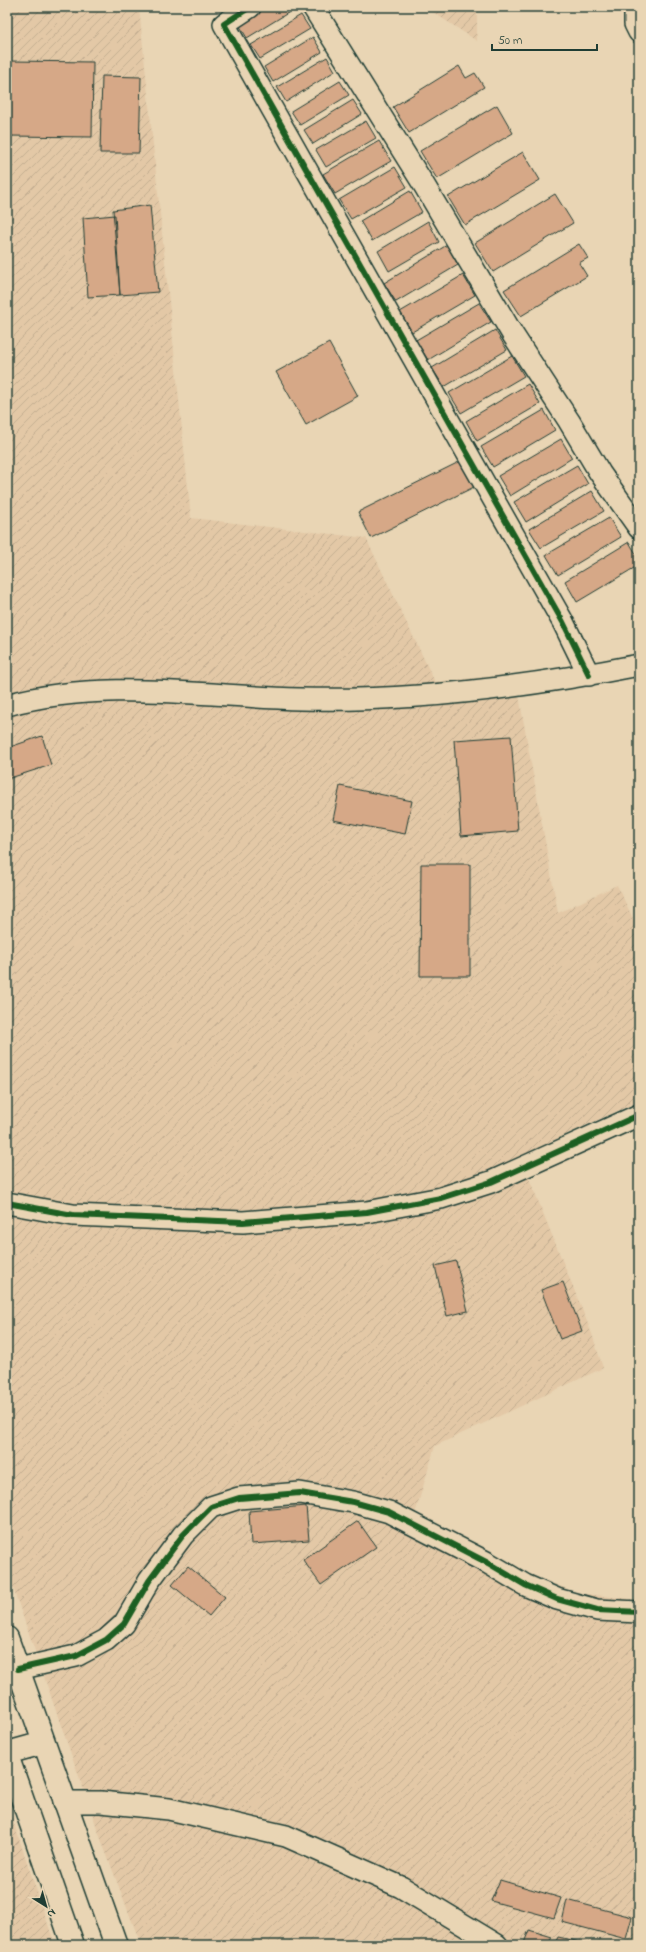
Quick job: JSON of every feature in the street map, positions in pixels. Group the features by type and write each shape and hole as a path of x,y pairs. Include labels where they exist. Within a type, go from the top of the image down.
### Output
{"highway":[{"path":"7,1638 43,1743 116,1945"},
{"path":"43,1743 7,1754 73,1945"}],"street":[{"path":"250,7 224,24 564,622 589,675"},
{"path":"313,7 416,172 513,335 569,421 600,473 639,528"},
{"path":"635,7 635,24 639,32"},
{"path":"7,705 79,692 182,692 300,699 411,697 589,675 639,665"},
{"path":"7,1203 73,1215 227,1222 367,1212 441,1198 491,1182 639,1115"},
{"path":"18,1669 76,1656 106,1640 124,1624 149,1581 183,1535 211,1507 239,1498 300,1493 353,1502 382,1510 439,1537 525,1585 557,1599 597,1610 639,1612"},
{"path":"64,1802 100,1802 168,1809 286,1836 401,1887 497,1945"}],"shaded area":[{"path":"7,7 139,7 191,518 366,538 435,682 515,674 558,913 617,885 639,931 639,1101 520,1156 592,1334 603,1368 435,1446 415,1514 531,1575 577,1593 639,1600 639,1945 141,1945 103,1845 7,1571"},
{"path":"425,7 477,7 477,41"},
{"path":"7,1803 55,1945 7,1945"}],"building":[{"path":"264,7 296,8 247,38 238,23"},
{"path":"301,15 310,29 260,59 251,45"},
{"path":"313,37 322,52 273,82 264,67"},
{"path":"327,57 335,71 286,102 277,87"},
{"path":"10,61 93,62 92,137 9,136"},
{"path":"459,66 466,78 475,73 484,87 409,133 393,107"},
{"path":"102,76 141,77 139,153 100,153"},
{"path":"340,81 349,95 300,125 291,111"},
{"path":"353,100 362,114 313,144 304,130"},
{"path":"497,105 513,133 437,179 420,151"},
{"path":"366,121 376,138 326,167 316,150"},
{"path":"379,141 391,161 335,194 323,174"},
{"path":"523,152 540,180 465,225 448,197"},
{"path":"395,167 407,187 351,219 339,200"},
{"path":"410,191 422,212 372,241 360,221"},
{"path":"555,194 573,223 493,272 475,243"},
{"path":"150,205 158,292 120,295 113,210"},
{"path":"115,215 120,295 88,297 83,218"},
{"path":"428,221 439,242 389,271 378,251"},
{"path":"579,244 588,258 579,263 587,276 521,316 504,290"},
{"path":"447,245 458,265 396,302 384,283"},
{"path":"463,275 475,295 412,332 400,312"},
{"path":"479,303 491,322 428,360 416,340"},
{"path":"495,330 507,350 444,387 432,368"},
{"path":"329,343 358,396 306,425 276,372"},
{"path":"512,356 524,376 461,413 449,393"},
{"path":"528,384 540,404 477,441 466,421"},
{"path":"544,410 555,430 493,467 481,447"},
{"path":"561,439 572,458 510,496 498,476"},
{"path":"461,461 474,487 371,538 358,512"},
{"path":"577,465 588,484 526,522 514,502"},
{"path":"592,491 604,511 541,548 529,529"},
{"path":"609,518 621,537 558,575 546,555"},
{"path":"629,542 639,559 639,565 577,602 565,581"},
{"path":"42,736 51,765 7,779 7,748"},
{"path":"511,736 518,831 461,836 454,740"},
{"path":"340,786 412,801 405,834 333,820"},
{"path":"421,864 470,864 470,976 420,976"},
{"path":"456,1261 468,1311 447,1316 435,1266"},
{"path":"563,1282 582,1331 560,1339 541,1290"},
{"path":"306,1506 309,1540 251,1544 249,1511"},
{"path":"358,1521 376,1547 321,1585 303,1560"},
{"path":"188,1566 225,1597 209,1616 172,1585"},
{"path":"500,1880 561,1898 554,1918 491,1901"},
{"path":"567,1900 632,1917 626,1939 562,1922"},
{"path":"529,1930 552,1937 548,1945 524,1943"},
{"path":"558,1937 594,1945 554,1945"}],"cycle path":[{"path":"250,7 224,24 563,622 589,675"},
{"path":"7,1203 73,1215 243,1222 367,1212 441,1198 491,1182 639,1115"},
{"path":"18,1669 76,1656 106,1640 124,1624 149,1581 183,1535 211,1507 239,1498 300,1493 353,1502 389,1512 488,1563 525,1585 557,1599 597,1610 639,1612"}]}
